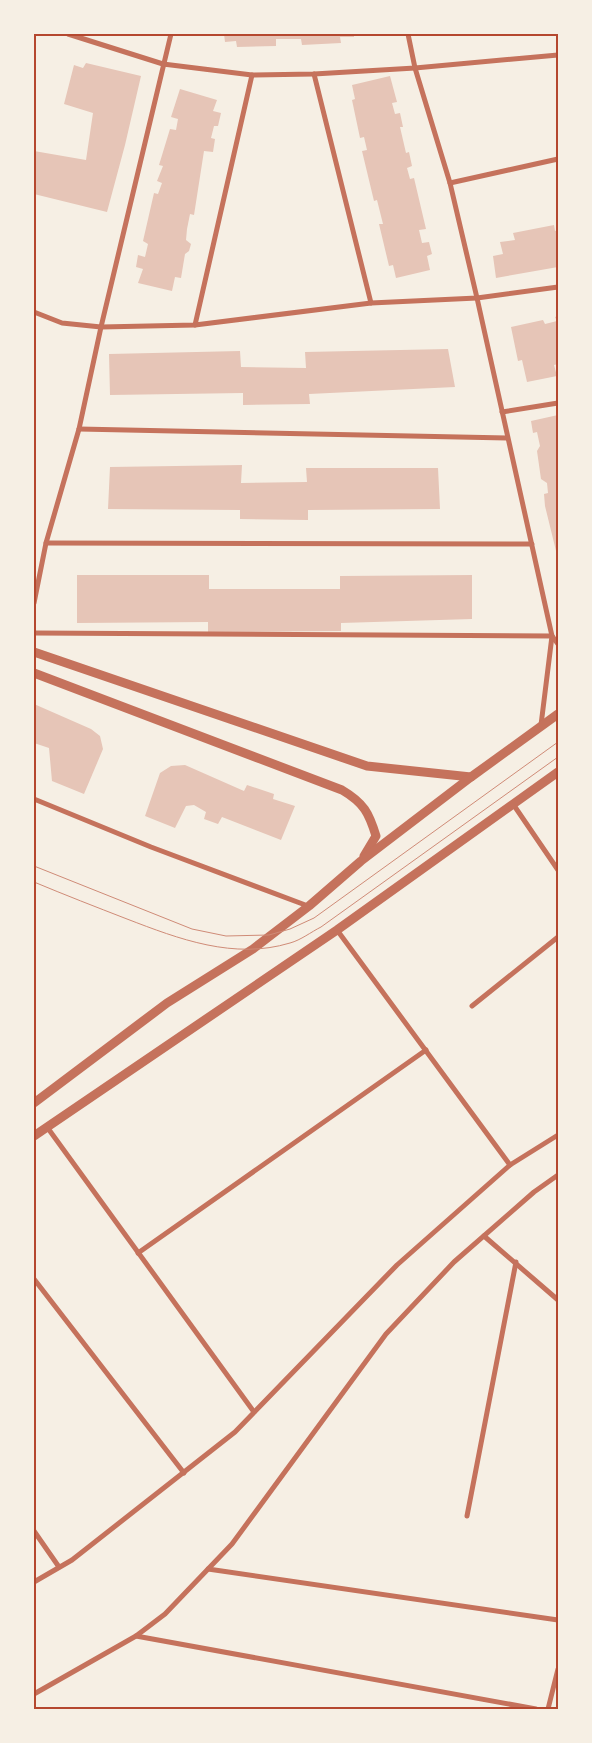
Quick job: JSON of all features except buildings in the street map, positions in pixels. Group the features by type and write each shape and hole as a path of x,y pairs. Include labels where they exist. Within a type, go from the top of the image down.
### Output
{"street":[{"path":"68,34 163,64 252,75 314,74 415,68 558,55"},
{"path":"34,603 46,543 79,429 101,327 171,34"},
{"path":"408,34 415,68 450,183 552,636 541,726"},
{"path":"314,74 372,303"},
{"path":"196,324 252,75"},
{"path":"450,183 558,159"},
{"path":"34,312 62,323 101,327 196,324 372,303 477,298 558,287"},
{"path":"502,412 558,403"},
{"path":"79,429 507,438"},
{"path":"46,543 532,544"},
{"path":"34,633 552,636"},
{"path":"552,636 558,644"},
{"path":"34,652 366,766 471,777"},
{"path":"34,672 348,794 364,806 376,836 361,861"},
{"path":"34,1103 167,1003 253,949 309,906 361,861 471,777 558,714"},
{"path":"34,1136 337,930 558,772"},
{"path":"34,799 151,847 309,906"},
{"path":"513,803 558,870"},
{"path":"337,930 510,1166"},
{"path":"472,1006 558,937"},
{"path":"138,1254 426,1050"},
{"path":"47,1127 254,1412"},
{"path":"34,1582 72,1560 235,1432 397,1265 510,1166 558,1135"},
{"path":"34,1694 136,1636 165,1614 232,1544 386,1334 454,1262 534,1192 558,1175"},
{"path":"484,1236 558,1300"},
{"path":"467,1516 516,1262"},
{"path":"34,1279 184,1473"},
{"path":"34,1531 59,1567"},
{"path":"208,1569 558,1620"},
{"path":"136,1636 536,1709"},
{"path":"548,1709 558,1670"}],"tram line":[{"path":"34,866 192,929 226,936 269,935 290,929 314,918 558,742"},
{"path":"34,882 167,934 207,945 248,949 269,948 290,943 321,927 558,757"}]}
